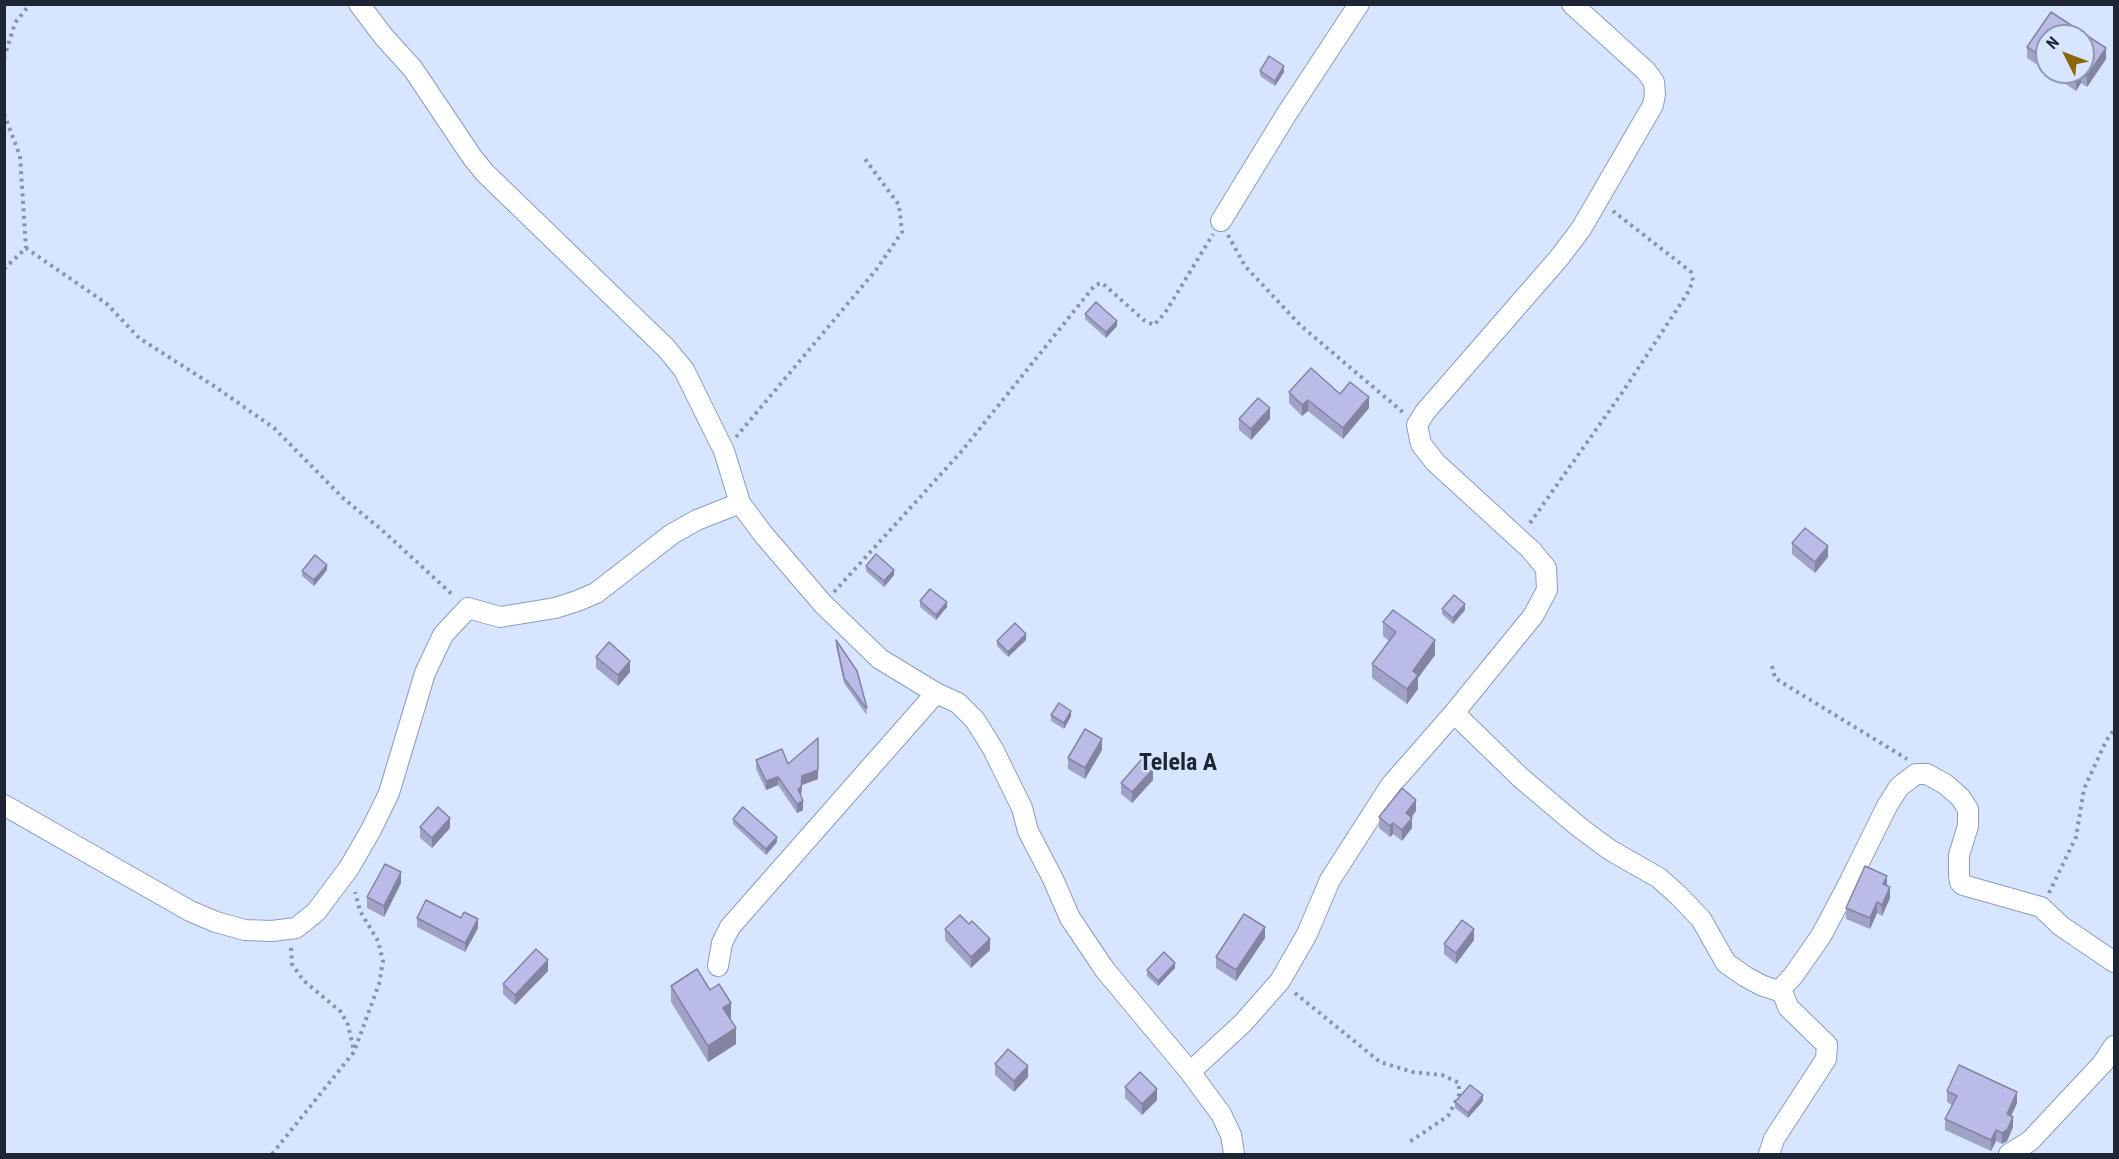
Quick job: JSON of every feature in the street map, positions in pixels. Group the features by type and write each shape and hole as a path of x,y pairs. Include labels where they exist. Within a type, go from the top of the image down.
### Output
{"street":[{"path":"359,4 384,37 413,69 472,158 485,173 666,348 684,370 724,451 740,503 763,534 823,604 880,659 936,693 958,703 967,711 993,749 1022,808 1028,831 1070,918 1106,970 1190,1072 1221,1114 1231,1135 1234,1155"},
{"path":"1221,221 1286,115 1359,4"},
{"path":"1190,1072 1243,1023 1280,981 1307,934 1330,880 1390,785 1454,713 1533,616 1547,590 1546,568 1532,550 1435,462 1421,444 1417,424 1559,258 1581,229 1653,105 1654,82 1635,61 1572,4"},
{"path":"4,805 190,911 216,922 245,930 272,931 296,927 316,912 349,868 389,793 425,673 443,635 468,608 484,615 500,617 555,608 578,601 596,593 672,534 697,520 740,503"},
{"path":"718,966 722,943 730,927 936,693"},
{"path":"1454,713 1521,778 1579,827 1610,850 1659,878 1701,919 1726,963 1763,986 1779,991 1784,996 1788,1007 1827,1045 1826,1059 1774,1139 1769,1155"},
{"path":"1779,991 1793,976 1821,936 1887,806 1899,787 1916,774 1927,774 1954,791 1968,809 1968,826 1959,855 1960,882 1973,889 2041,907 2061,926 2115,962"},
{"path":"2009,1155 2030,1141 2103,1063 2115,1046"}],"path":[{"path":"4,58 15,23 30,4"},
{"path":"4,114 20,156 26,248"},
{"path":"724,451 876,270 902,232 899,205 865,159"},
{"path":"1519,538 1624,390 1687,294 1693,281 1691,272 1599,200"},
{"path":"823,604 961,452 1095,285 1102,283 1145,321 1154,325 1165,313 1221,221"},
{"path":"1221,221 1245,266 1300,325 1417,424"},
{"path":"4,269 26,248"},
{"path":"26,248 107,304 139,338 274,428 344,499 382,530 468,608"},
{"path":"1772,666 1775,678 1895,751 1927,774"},
{"path":"2041,907 2076,837 2084,789 2106,741 2115,730"},
{"path":"272,1155 354,1052 379,984 383,961 378,941 360,911 349,868"},
{"path":"296,927 290,952 292,964 303,980 341,1011 348,1025 354,1052"},
{"path":"1280,981 1380,1062 1413,1072 1442,1074 1459,1083 1459,1095 1448,1116 1408,1143"}],"building":[{"path":"2051,12 2069,24 2043,24"},
{"path":"2035,35 2035,52 2027,47"},
{"path":"2095,41 2106,48 2095,64"},
{"path":"1269,56 1284,66 1275,81 1260,71"},
{"path":"1096,302 1117,321 1106,332 1085,314"},
{"path":"1311,368 1340,394 1350,382 1369,397 1343,428 1308,400 1302,405 1289,392"},
{"path":"1258,398 1270,408 1251,429 1239,419"},
{"path":"1805,528 1828,546 1815,562 1792,543"},
{"path":"876,554 894,570 884,581 866,566"},
{"path":"315,555 327,565 314,580 302,571"},
{"path":"930,589 947,602 936,615 920,601"},
{"path":"1454,595 1465,604 1453,618 1442,609"},
{"path":"1393,610 1435,640 1413,671 1418,675 1407,689 1372,664 1396,632 1383,622"},
{"path":"1015,623 1026,634 1008,652 997,641"},
{"path":"836,640 857,671 867,708 844,678"},
{"path":"609,642 630,661 618,675 596,657"},
{"path":"1059,703 1071,711 1064,723 1051,715"},
{"path":"1085,729 1102,739 1085,768 1068,758"},
{"path":"818,738 818,770 802,776 801,787 798,789 803,801 797,804 778,777 766,781 756,760 782,749 788,764"},
{"path":"1142,759 1153,769 1132,792 1121,783"},
{"path":"1402,788 1416,800 1406,813 1412,818 1402,830 1393,823 1390,826 1379,817"},
{"path":"438,807 450,818 432,838 420,827"},
{"path":"743,807 777,837 766,849 733,819"},
{"path":"385,864 401,872 384,906 367,897"},
{"path":"1865,866 1887,876 1883,884 1890,887 1882,905 1877,902 1870,918 1846,908"},
{"path":"426,900 461,918 464,912 478,919 465,943 417,918"},
{"path":"1244,914 1265,927 1236,970 1216,957"},
{"path":"960,915 969,924 972,921 990,939 971,957 945,929"},
{"path":"1462,920 1474,929 1456,953 1444,944"},
{"path":"536,949 548,960 515,995 503,984"},
{"path":"1164,952 1175,963 1158,981 1147,970"},
{"path":"697,969 710,990 719,984 731,1003 723,1008 736,1028 708,1046 671,986"},
{"path":"1008,1049 1028,1066 1014,1081 995,1064"},
{"path":"1959,1065 2017,1092 2007,1114 2013,1117 2007,1130 2002,1133 1996,1130 1991,1140 1945,1119 1957,1096 1947,1091"},
{"path":"1140,1072 1157,1089 1142,1104 1125,1087"},
{"path":"1470,1085 1483,1095 1468,1113 1455,1102"}],"district":[{"name":"Telela A","path":"1178,764"}]}
